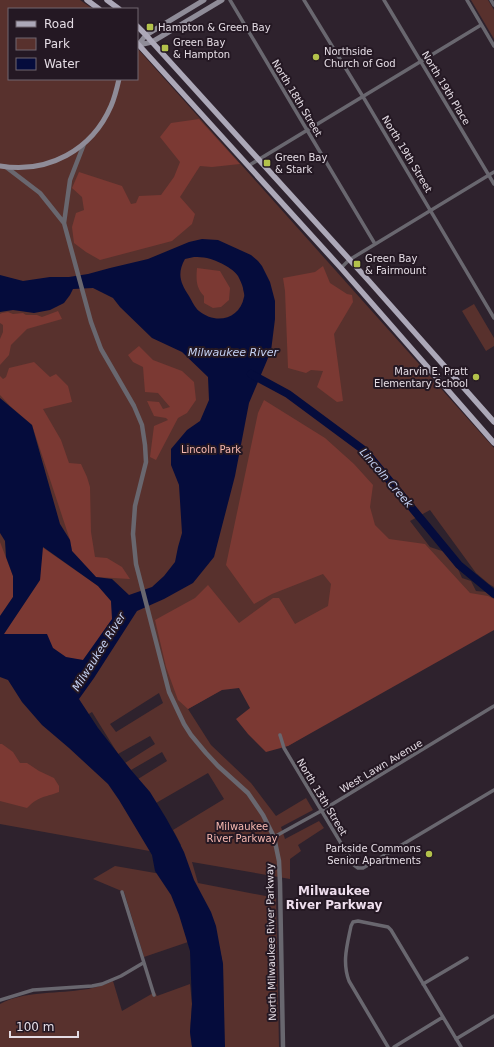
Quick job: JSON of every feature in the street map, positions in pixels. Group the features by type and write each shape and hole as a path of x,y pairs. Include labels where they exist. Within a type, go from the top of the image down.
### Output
{"main road":[{"path":"87,0 98,8"},
{"path":"107,0 118,8"},
{"path":"138,45 146,35 204,0"},
{"path":"138,45 152,42 222,0"},
{"path":"138,27 494,422"},
{"path":"138,45 340,268 494,443"},
{"path":"0,166 23,168 43,165 59,160 72,153 92,136 103,122 112,106 119,80"}],"street":[{"name":"North 18th Street","path":"230,0 306,130 376,244"},
{"name":"North 19th Street","path":"304,0 363,96 494,318"},
{"name":"North 19th Place","path":"384,0 494,184"},
{"path":"467,0 494,46"},
{"path":"491,0 494,5"},
{"path":"248,166 481,25"},
{"name":"North Milwaukee River Parkway","path":"64,223 70,180 84,144"},
{"name":"North Milwaukee River Parkway","path":"6,167 40,193 64,223 91,322 101,349 134,406 142,426 146,462 135,506 133,534 136,564 169,692 191,736 218,766 248,793 263,815 274,837 279,862 280,883 283,1047"},
{"path":"340,268 349,260 494,172"},
{"name":"West Lawn Avenue","path":"274,837 321,812 494,706"},
{"name":"North 13th Street","path":"280,735 284,748 321,812 354,865 358,868 363,868 494,790"},
{"path":"122,892 154,995"},
{"path":"388,1047 349,982 346,974 345,962 353,922 358,921 388,927 391,930 461,1047"},
{"path":"423,984 467,958"},
{"path":"0,1000 33,990 102,984 121,976 143,963"},
{"path":"456,1039 494,1016"},
{"path":"394,1047 443,1017"}],"green space":[{"name":"Lincoln Park","path":"0,0 80,0 92,8 8,8 8,80 138,80 138,49 494,448 494,587 476,573 430,510 410,521 430,547 445,552 458,569 462,578 471,581 476,591 487,592 494,597 494,623 288,746 258,696 251,673 188,709 211,745 251,783 276,816 306,798 313,810 281,827 285,839 319,821 324,828 298,845 301,851 290,859 290,879 192,862 198,883 276,898 279,1047 224,1047 223,964 219,946 188,942 144,957 124,892 93,879 115,866 161,874 181,845 173,830 224,799 208,773 156,803 138,779 167,761 162,752 131,770 125,763 155,744 150,736 118,754 92,712 87,715 155,852 0,824","holes":["159,693 163,703 116,732 110,724"]},
{"path":"471,0 488,0 494,10 494,39"},
{"path":"474,304 494,338 494,346 486,351 462,311"},
{"path":"113,981 122,1011 155,992 157,996 190,984 192,1004 190,1032 192,1047 0,1047 0,1004 19,997 88,989"}],"shaded area":[{"path":"199,119 240,164 212,167 200,166 180,197 195,214 192,224 172,241 100,260 74,243 72,227 76,213 84,210 82,197 72,188 79,172 122,186 131,204 136,203 139,196 161,195 174,177 180,162 160,137 171,123"},
{"path":"323,266 330,283 347,294 352,295 353,302 334,334 343,401 337,402 317,387 323,371 311,370 306,373 288,368 285,291 283,278 315,272"},
{"path":"197,268 220,271 230,288 229,300 221,307 213,308 204,303 204,296 199,290 197,283"},
{"path":"58,311 62,319 27,329 11,345 9,355 0,365 0,339 3,332 3,325 0,323 0,314 8,312 13,314 23,313 26,315 37,315 42,317"},
{"path":"139,346 153,360 182,371 194,382 196,400 187,413 178,418 156,460 150,457 154,426 168,420 166,418 154,416 147,401 159,402 163,409 170,407 158,393 145,392 143,367 133,362 128,355"},
{"path":"34,362 50,377 56,374 68,386 72,402 43,409 61,440 69,463 81,464 87,477 90,487 91,532 95,557 107,558 122,567 130,579 96,577 72,551 70,540 32,425 0,395 0,376 3,379 6,377 9,368"},
{"path":"264,400 325,438 354,464 373,485 370,507 375,525 389,539 425,544 470,593 488,596 494,599 494,630 288,746 266,752 248,734 236,719 250,708 239,688 222,690 188,709 178,700 166,667 155,620 195,598 208,585 239,623 273,598 279,598 295,624 328,606 331,584 323,574 272,594 254,604 226,565 258,413"},
{"path":"0,542 13,576 13,597 0,616"},
{"path":"42,547 98,586 111,601 113,619 83,660 66,658 53,648 3,635 40,580"},
{"path":"0,744 13,752 20,763 27,763 54,778 59,786 59,792 38,799 27,808 0,801"}],"water":[{"name":"Milwaukee River","path":"202,239 218,240 251,255 262,266 270,282 275,301 275,319 271,351 249,403 235,476 214,557 193,583 164,599 137,611 79,699 98,728 150,792 177,838 184,852 194,880 211,912 216,926 223,964 225,1047 192,1047 190,1032 192,1004 190,951 171,895 155,871 152,855 119,800 108,784 42,725 22,702 8,680 0,677 0,616 13,597 13,576 6,557 5,541 0,533 0,398 32,425 60,524 70,540 72,551 96,577 112,579 129,595 152,587 164,576 175,562 182,533 179,485 171,465 171,449 187,430 200,421 209,400 208,377 182,352 152,338 120,307 113,298 93,288 73,289 64,303 50,310 34,313 13,310 0,312 0,275 23,281 88,274 148,259 189,242","holes":["202,257 219,262 228,267 238,276 243,286 244,296 242,304 232,315 220,319 213,318 199,311 195,306 183,287 180,273 185,259","43,547 98,586 111,601 112,619 83,660 66,657 53,648 47,634 4,634 40,580"]}],"waterway":[{"name":"Lincoln Creek","path":"251,374 288,394 365,451 459,565 494,594"}],"place":[{"name":"Hampton & Green Bay","path":"150,27"},
{"name":"Green Bay & Hampton","path":"165,48"},
{"name":"Northside Church of God","path":"316,57"},
{"name":"Green Bay & Stark","path":"267,163"},
{"name":"Green Bay & Fairmount","path":"357,264"},
{"name":"Marvin E. Pratt Elementary School","path":"476,377"},
{"name":"Parkside Commons Senior Apartments","path":"429,854"}],"district":[{"name":"Milwaukee River Parkway","path":"334,898"}]}
